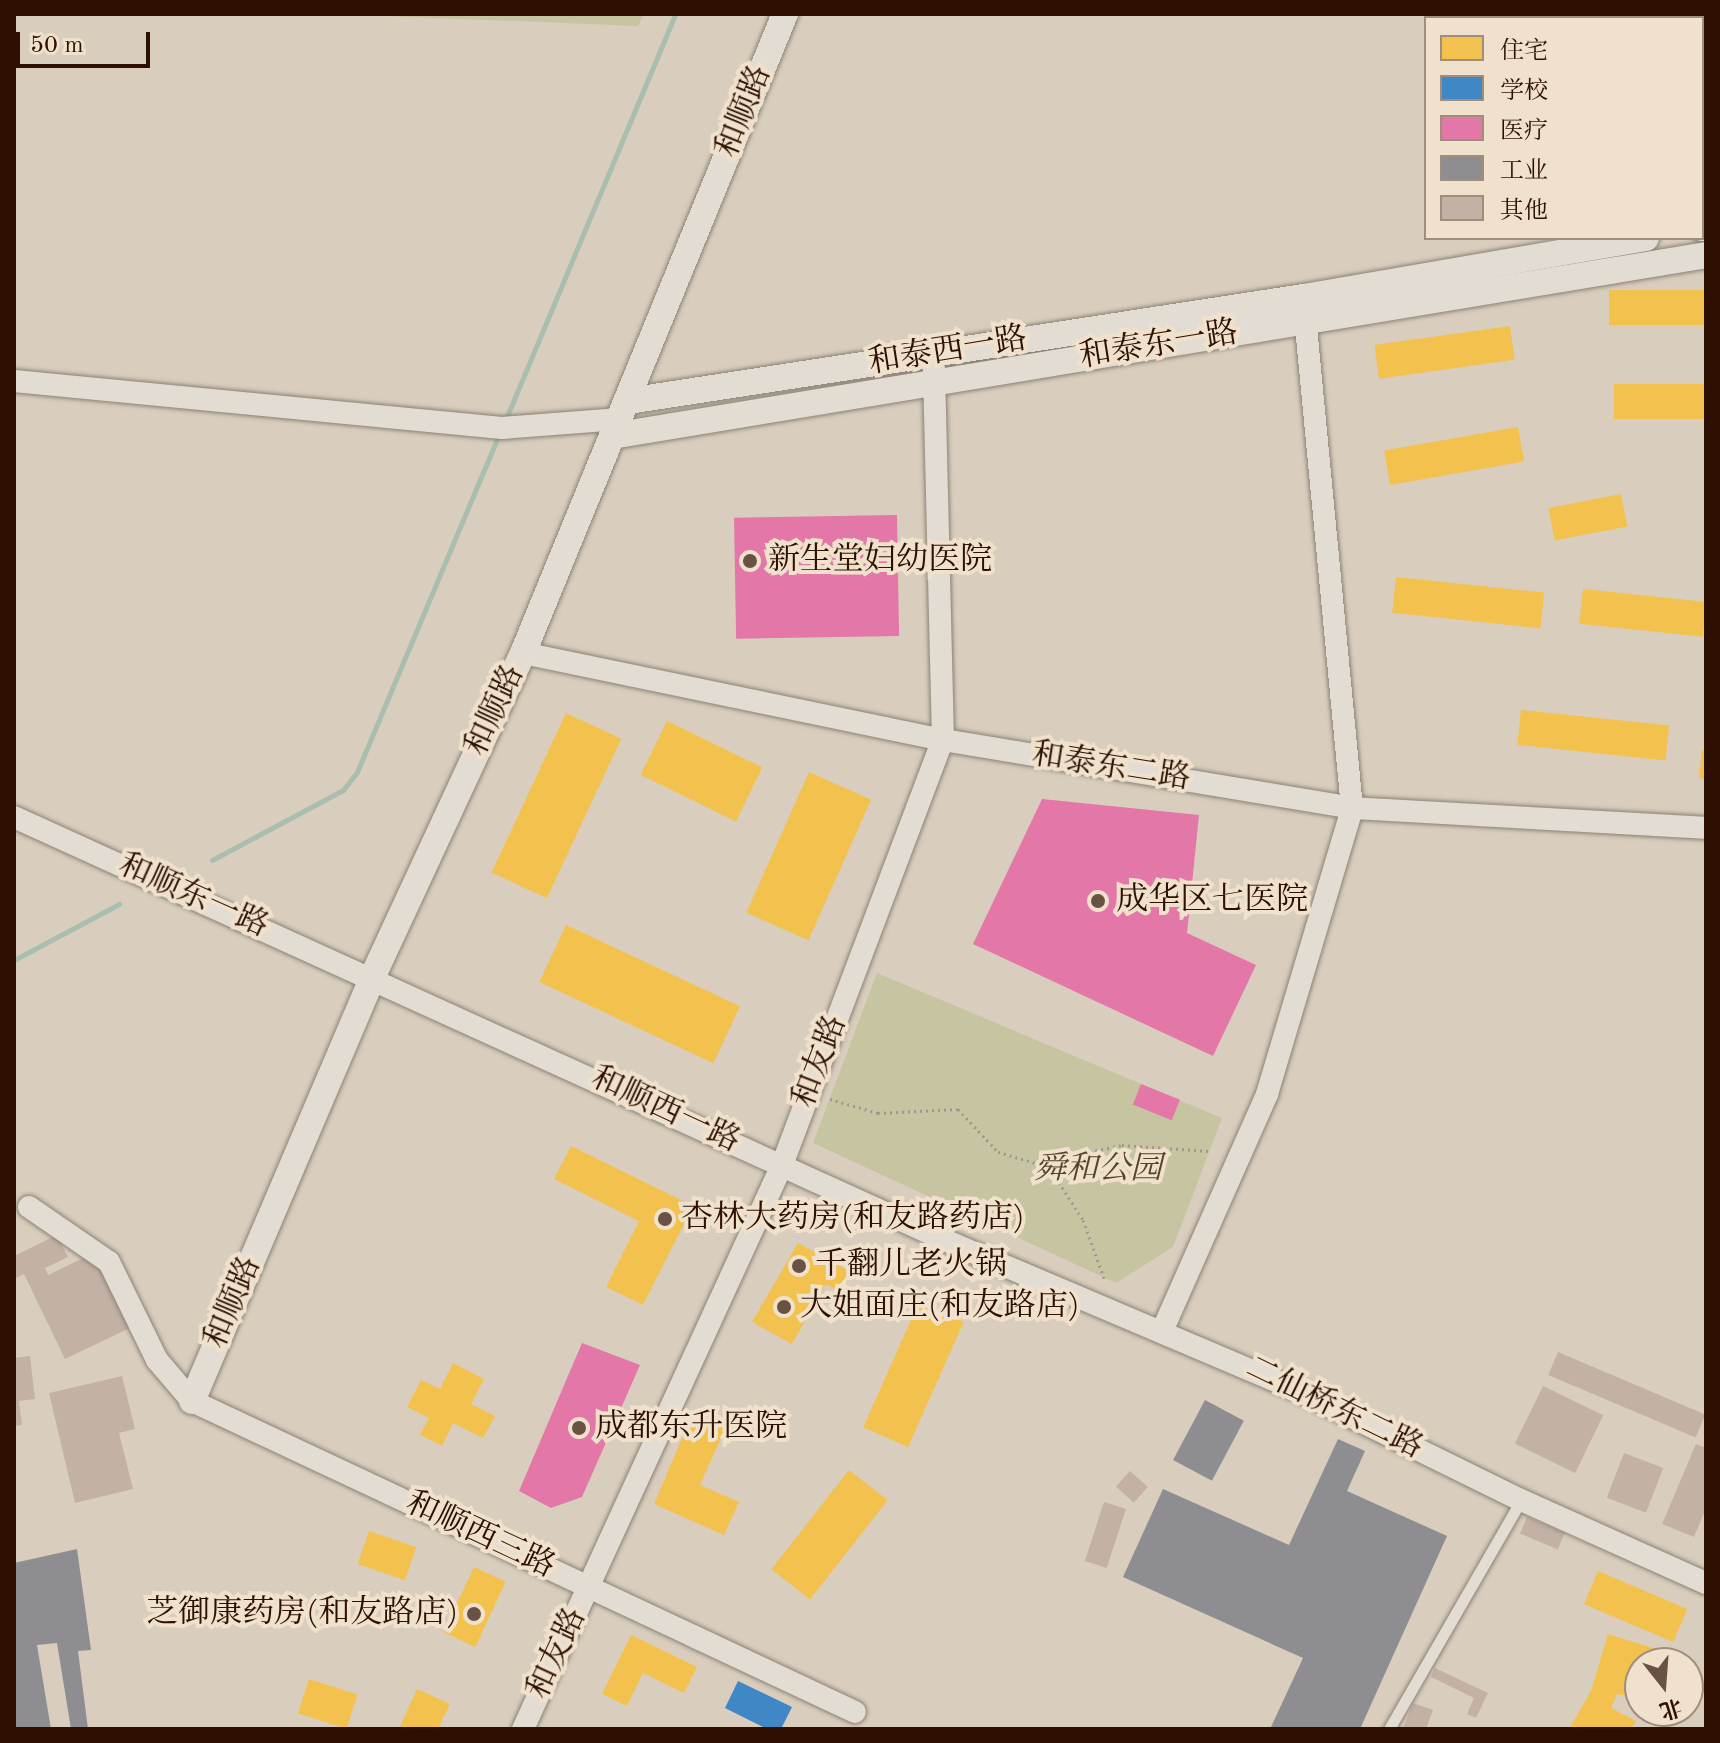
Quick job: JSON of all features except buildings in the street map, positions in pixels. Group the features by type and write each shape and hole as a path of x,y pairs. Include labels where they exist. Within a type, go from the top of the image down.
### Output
{"street":[{"name":"和顺路","path":"192,1401 372,978 523,653 785,14"},
{"name":"和泰西一路","path":"620,419 932,355 1304,310 1636,240"},
{"name":"和泰东一路","path":"620,419 936,382 1304,310 1706,255"},
{"path":"1163,1329 1267,1094 1352,808 1304,310"},
{"name":"和友路","path":"523,1729 782,1165 943,740 936,382 932,355"},
{"path":"14,381 502,428 620,419"},
{"name":"和泰东二路","path":"523,653 943,740 1352,808 1706,828"},
{"name":"和顺东一路","path":"14,817 372,978"},
{"name":"和顺西一路","path":"372,978 958,1246"},
{"path":"29,1207 109,1262 157,1360 192,1401"},
{"name":"二仙桥东二路","path":"958,1246 1163,1329 1521,1500 1706,1583"},
{"name":"和顺西三路","path":"192,1401 855,1712"}],"lane":[{"path":"1389,1729 1521,1500"}],"path":[{"path":"830,1099 878,1113 958,1109 998,1152 1049,1167 1083,1220 1104,1278"},
{"path":"1049,1167 1066,1157 1122,1145 1209,1151"}],"green space":[{"path":"334,14 644,14 638,26"},
{"name":"舜和公园","path":"877,973 1222,1118 1173,1247 1116,1283 813,1143"}],"waterway":[{"path":"505,421 675,14"},
{"path":"212,860 343,790 357,772 499,434"},
{"path":"14,960 119,904"}],"place":[{"name":"新生堂妇幼医院","path":"750,561"},
{"name":"成华区七医院","path":"1098,901"},
{"name":"杏林大药房(和友路药店)","path":"665,1219"},
{"name":"千翻儿老火锅","path":"799,1266"},
{"name":"大姐面庄(和友路店)","path":"784,1307"},
{"name":"成都东升医院","path":"579,1428"},
{"name":"芝御康药房(和友路店)","path":"474,1614"}]}
